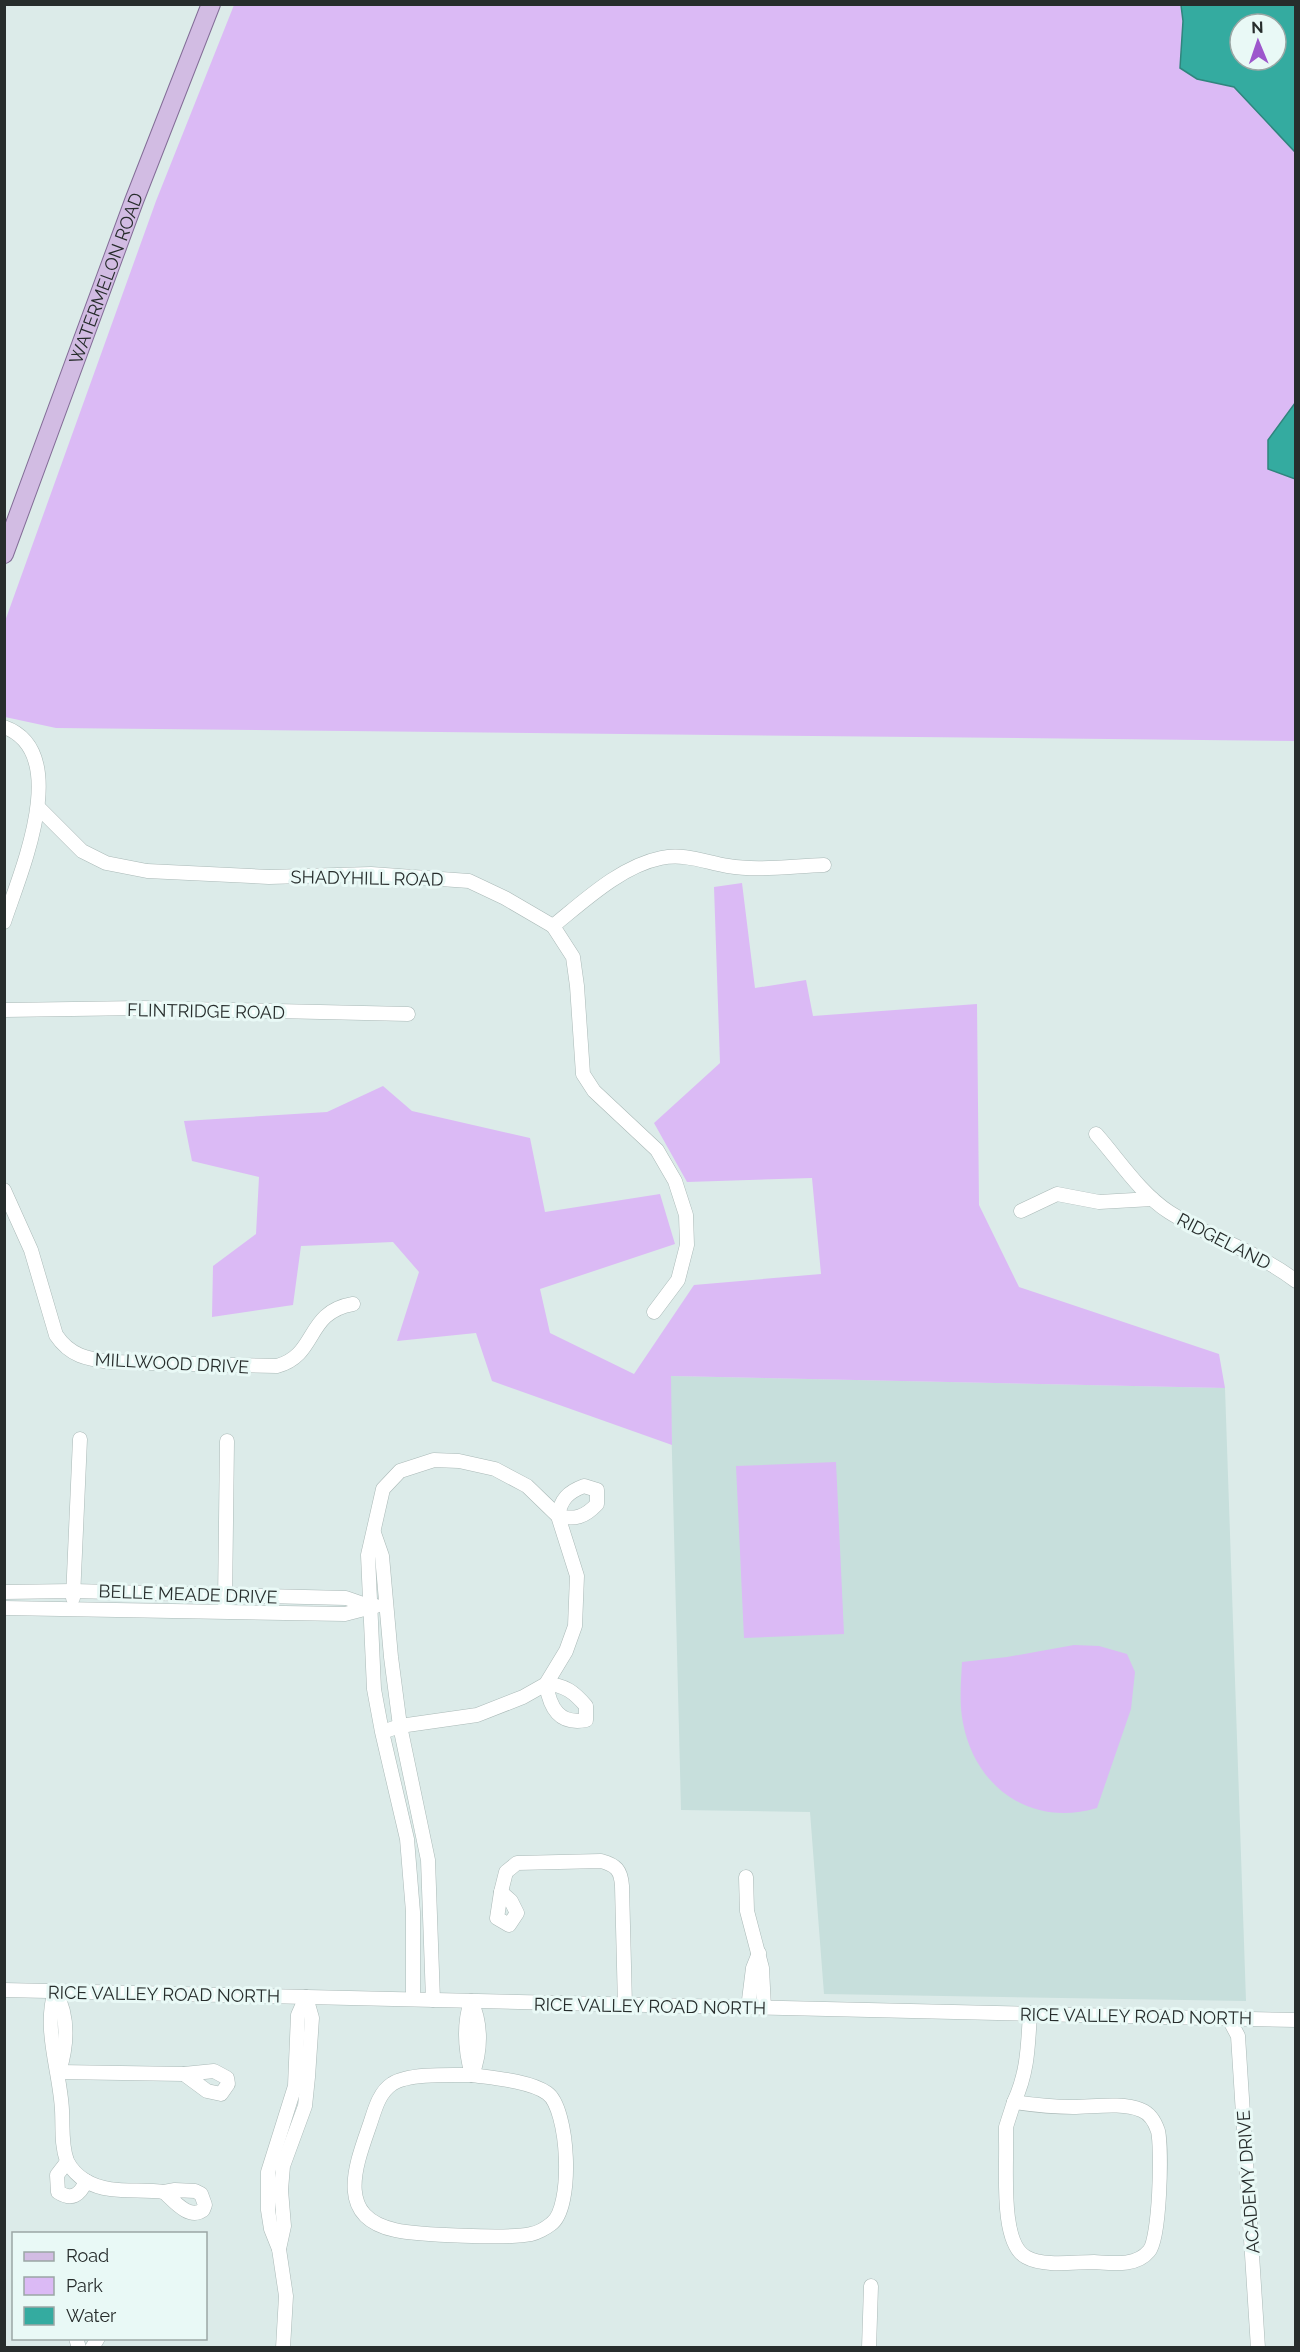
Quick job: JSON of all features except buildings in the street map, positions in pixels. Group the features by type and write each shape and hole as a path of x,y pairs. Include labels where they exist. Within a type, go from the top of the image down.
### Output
{"main road":[{"name":"WATERMELON ROAD","path":"4,554 130,213 211,4"}],"street":[{"path":"4,727 19,734 28,743 38,780 39,808 4,922"},
{"name":"SHADYHILL ROAD","path":"39,808 82,851 106,863 147,871 268,877 371,874 469,881 505,898 553,926 573,957 578,986 579,1044 583,1074 594,1091 657,1150 675,1181 686,1215 687,1245 678,1280 654,1312"},
{"path":"553,926 591,896 636,867 662,857 695,857 729,866 824,865"},
{"name":"FLINTRIDGE ROAD","path":"4,1010 141,1008 408,1014"},
{"name":"RIDGELAND","path":"1096,1134 1152,1199 1170,1213 1268,1263 1296,1281"},
{"name":"MILLWOOD DRIVE","path":"4,1190 31,1250 57,1335 63,1346 85,1358 111,1362 277,1366 289,1363 299,1356 319,1322 328,1313 339,1306 353,1304"},
{"path":"1021,1211 1057,1194 1099,1202 1152,1199"},
{"path":"73,1609 80,1439"},
{"path":"226,1611 227,1441"},
{"path":"382,1732 400,1726 477,1715 523,1697 546,1684 566,1651 575,1626 578,1601 577,1576 558,1516 527,1486 495,1469 459,1461 434,1460 400,1471 384,1489 376,1513 368,1555 374,1689 382,1732 407,1839 413,1912 413,2000"},
{"path":"374,1533 382,1556 390,1657 400,1726 428,1860 433,2000"},
{"name":"BELLE MEADE DRIVE","path":"4,1592 73,1591 346,1598 369,1606"},
{"name":"BELLE MEADE DRIVE","path":"4,1608 345,1614 369,1606 387,1606"},
{"path":"501,1892 506,1872 517,1863 602,1861 615,1865 621,1875 625,2006"},
{"path":"746,1877 747,1911 759,1953 764,2008"},
{"path":"748,2008 753,1968 759,1953"},
{"path":"608,2006 624,1974"},
{"name":"RICE VALLEY ROAD NORTH","path":"4,1990 608,2006 1296,2020"},
{"path":"56,1991 51,2006 52,2050 58,2072 63,2137 68,2162 86,2181 123,2190 164,2192"},
{"path":"283,2348 286,2296 279,2249 284,2226 281,2190 283,2166 305,2106 312,2018 306,1997"},
{"path":"471,2001 478,2018 478,2059 472,2075"},
{"path":"1014,2102 1069,2107 1124,2107 1141,2110 1152,2119 1159,2142 1158,2227 1151,2250 1144,2257 1123,2263 1040,2261 1026,2258 1015,2248 1009,2226 1006,2127 1014,2102 1024,2081 1030,2013"},
{"name":"ACADEMY DRIVE","path":"1228,2019 1238,2036 1258,2348"},
{"path":"58,2072 184,2074"},
{"path":"472,2075 537,2088 548,2094 556,2103 560,2114 566,2176 564,2202 560,2214 552,2224 531,2234 406,2232 382,2226 362,2210 353,2187 356,2163 383,2092 392,2083 404,2079 472,2075"},
{"path":"68,2162 57,2175 58,2192 70,2197 76,2195 81,2192 86,2181"},
{"path":"869,2348 871,2286"}],"shaded area":[{"path":"670,1376 1225,1388 1246,2001 824,1994 810,1812 681,1810"}],"green space":[{"path":"234,5 1295,5 1295,741 56,728 5,717 4,624 156,201"},
{"path":"742,883 755,988 806,980 813,1016 977,1004 979,1205 1019,1287 1219,1354 1225,1388 671,1376 672,1445 492,1381 476,1333 397,1341 419,1272 393,1242 301,1246 293,1305 212,1317 213,1266 256,1234 259,1177 192,1161 184,1121 327,1112 383,1086 412,1111 530,1138 545,1212 660,1194 675,1244 540,1289 550,1333 634,1374 694,1285 821,1274 812,1178 687,1182 654,1123 720,1063 714,887"},
{"path":"836,1462 844,1634 744,1638 736,1466"},
{"path":"1074,1645 1099,1646 1127,1654 1135,1672 1131,1709 1097,1808 1073,1813 1050,1812 1029,1807 1010,1797 993,1783 980,1766 969,1746 963,1723 962,1662 1007,1657"}],"water":[{"path":"1181,5 1295,5 1295,152 1234,87 1197,79 1180,68 1183,21"},
{"path":"1295,403 1295,479 1268,469 1268,440"}]}
